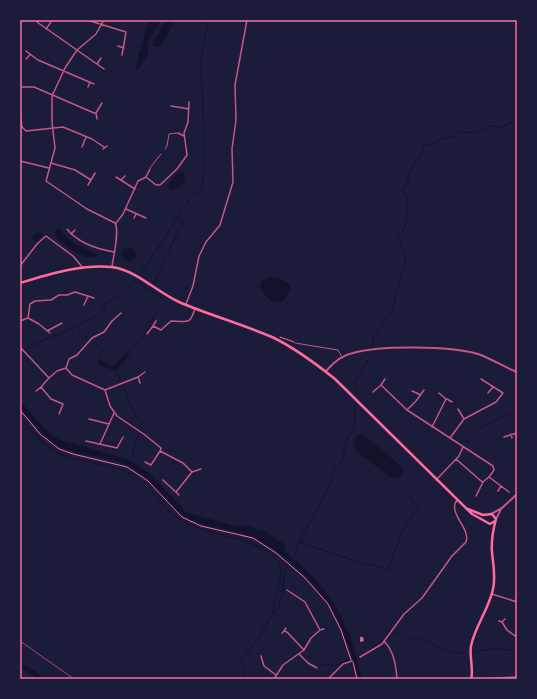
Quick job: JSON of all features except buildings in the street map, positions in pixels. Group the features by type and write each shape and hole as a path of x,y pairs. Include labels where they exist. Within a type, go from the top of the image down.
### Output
{"main road":[{"path":"20,283 59,272 83,268 112,267 134,274 166,295 195,308 272,337 326,371 472,514 488,523 492,524 496,520"},
{"path":"468,510 495,516 496,520 492,533"},
{"path":"471,679 471,646 492,594 494,577 492,533 486,518 489,514"}],"street":[{"path":"87,20 126,32 122,55"},
{"path":"104,20 94,36 77,50 63,71 53,95 53,128 55,148 46,181 87,209 115,223 117,226 112,267"},
{"path":"186,304 193,286 199,256 206,242 220,225 233,182 232,149 236,120 235,85 247,20"},
{"path":"37,22 104,69"},
{"path":"46,29 51,22"},
{"path":"118,46 124,48"},
{"path":"26,51 38,60 94,84"},
{"path":"26,60 30,55"},
{"path":"97,64 101,58"},
{"path":"88,87 90,82"},
{"path":"20,87 32,86 96,113"},
{"path":"146,177 160,185 177,169 187,155 184,136 188,122 189,102"},
{"path":"97,120 96,113 102,103"},
{"path":"171,106 189,109"},
{"path":"20,109 22,127 26,131 63,127 104,147"},
{"path":"178,133 184,136"},
{"path":"82,147 86,137"},
{"path":"20,162 50,168"},
{"path":"51,163 74,170 91,180"},
{"path":"115,223 126,209 138,182 146,177 150,169"},
{"path":"88,185 95,173"},
{"path":"121,180 125,176"},
{"path":"116,177 135,189"},
{"path":"126,209 146,218"},
{"path":"134,218 136,214"},
{"path":"67,228 71,234 96,248 114,252"},
{"path":"71,234 75,230"},
{"path":"20,266 34,247 46,236 73,256 83,268"},
{"path":"28,318 30,304 34,301 51,300 59,295 67,295 75,292 94,298"},
{"path":"84,305 88,296"},
{"path":"153,326 161,330 172,321 185,323 191,319 195,308"},
{"path":"66,368 69,358 77,355 92,338 102,334 115,317 121,313"},
{"path":"20,321 28,318 39,324 50,333"},
{"path":"147,334 156,321"},
{"path":"47,331 62,323"},
{"path":"20,347 48,378"},
{"path":"326,371 342,357 352,353 404,348 470,352 483,356 517,372"},
{"path":"36,391 57,371 66,368"},
{"path":"66,368 72,375 105,390 114,413 123,422 153,440 161,448 151,465 152,469"},
{"path":"105,390 138,377 146,372"},
{"path":"138,377 140,383"},
{"path":"373,392 385,379"},
{"path":"450,438 464,419 496,402 502,393 481,379"},
{"path":"381,385 407,410 463,448 469,449 494,467 489,476 483,482 476,496"},
{"path":"41,387 51,399 63,404 59,414"},
{"path":"488,393 493,387"},
{"path":"407,410 424,390"},
{"path":"412,391 420,395"},
{"path":"438,393 452,402"},
{"path":"432,426 446,399"},
{"path":"458,408 464,419"},
{"path":"100,444 114,413"},
{"path":"89,419 109,425"},
{"path":"504,437 517,433"},
{"path":"511,434 512,438"},
{"path":"86,441 117,448 123,437"},
{"path":"436,480 456,459 463,448"},
{"path":"160,451 183,463 192,472"},
{"path":"456,459 483,482"},
{"path":"145,462 151,465"},
{"path":"176,492 192,472 201,469"},
{"path":"489,476 509,492"},
{"path":"163,480 179,496"},
{"path":"498,491 501,486"},
{"path":"489,514 502,508 517,494"},
{"path":"360,658 384,641 404,614 422,598 446,563 466,542 467,534 455,510 454,504 457,500"},
{"path":"496,520 502,508"},
{"path":"287,590 305,602 320,630"},
{"path":"492,594 517,602"},
{"path":"502,622 505,619"},
{"path":"499,621 502,622 507,630 517,638"},
{"path":"282,633 286,628"},
{"path":"274,679 284,665 304,650 311,638 320,630 324,629"},
{"path":"284,631 304,650"},
{"path":"384,641 392,654 396,665 397,679"},
{"path":"298,654 317,668"},
{"path":"261,656 264,666 276,675"},
{"path":"328,679 344,664 352,661"},
{"path":"313,670 314,666"},
{"path":"498,678 517,677"}],"lane":[{"path":"164,149 167,146 169,134 178,133"},
{"path":"150,169 161,154"},
{"path":"295,343 338,350 342,357"},
{"path":"478,679 498,678"}],"path":[{"path":"272,337 276,336 295,343"},
{"path":"20,410 40,434 59,449 73,454 127,467 148,481 182,517 201,526 253,538 276,553 305,578 328,604 341,630 357,679"}],"shaded area":[{"path":"149,20 161,20 147,43 148,54 137,71 135,68"},
{"path":"166,20 175,20 161,47 153,46 154,40"},
{"path":"180,172 185,175 183,183 176,189 170,189 168,186 173,177"},
{"path":"59,228 67,238 97,255 96,257 85,256 74,252 56,237 55,231"},
{"path":"38,231 42,233 42,236 37,241 34,241 32,237"},
{"path":"129,247 134,249 136,254 134,259 129,261 124,259 122,254 124,249"},
{"path":"271,277 281,279 290,284 290,291 282,302 271,301 260,288 260,284 265,279"},
{"path":"127,353 129,355 116,371 99,365 99,360 113,366"},
{"path":"20,401 50,434 60,440 130,460 149,473 187,513 240,527 248,525 254,529 255,527 258,532 262,529 286,546 283,550 315,579 336,607 350,638 362,679 359,679 350,648 338,620 330,607 311,582 285,558 271,547 255,538 238,532 205,525 186,517 171,506 145,478 130,467 112,460 73,452 51,442 27,416 22,409"},
{"path":"363,434 404,469 402,475 392,478 356,451 353,441 358,435"},
{"path":"20,663 35,671 45,679 39,679 20,668"}],"waterway":[{"path":"201,67 201,57 208,20"},
{"path":"141,273 181,213 179,209 188,203 188,199 201,187 204,166 201,72"},
{"path":"372,348 373,338 391,313 406,258 397,235 403,231 407,219 407,196 402,191 406,186 410,171 424,146 436,143 440,139 454,136 460,132 476,133 489,126 502,127 517,120"},
{"path":"154,283 179,230 185,223 179,218"},
{"path":"27,349 87,321 105,308 103,307 105,304 123,292 135,279"},
{"path":"136,281 162,298"},
{"path":"146,331 159,309"},
{"path":"78,326 80,331 87,338"},
{"path":"93,341 102,349 99,360"},
{"path":"128,354 137,342"},
{"path":"362,369 369,359"},
{"path":"356,393 355,383 361,371"},
{"path":"117,373 120,380"},
{"path":"123,386 135,415 143,421 140,427"},
{"path":"295,555 297,546 331,483 334,470 342,460 347,440 355,424 355,405"},
{"path":"465,442 485,425 511,414"},
{"path":"20,418 40,440 57,452 72,458 118,468 135,476 145,484 166,509 173,515 189,524 211,532 251,543 263,548 273,555 279,563 280,569 273,614"},
{"path":"132,456 139,433"},
{"path":"436,471 458,449"},
{"path":"368,564 388,569 403,530 419,507 410,500 410,498 428,480"},
{"path":"299,542 365,564"},
{"path":"245,679 244,666 240,661 258,639 273,613 278,609 283,592 284,574 288,564"},
{"path":"273,613 285,623"},
{"path":"386,634 389,630"},
{"path":"393,632 404,636"},
{"path":"411,638 424,639 449,651 465,653"},
{"path":"367,652 382,640"},
{"path":"473,652 491,649 517,650"},
{"path":"335,665 349,660"},
{"path":"322,665 332,665"}],"railway":[{"path":"20,641 74,679"}]}
